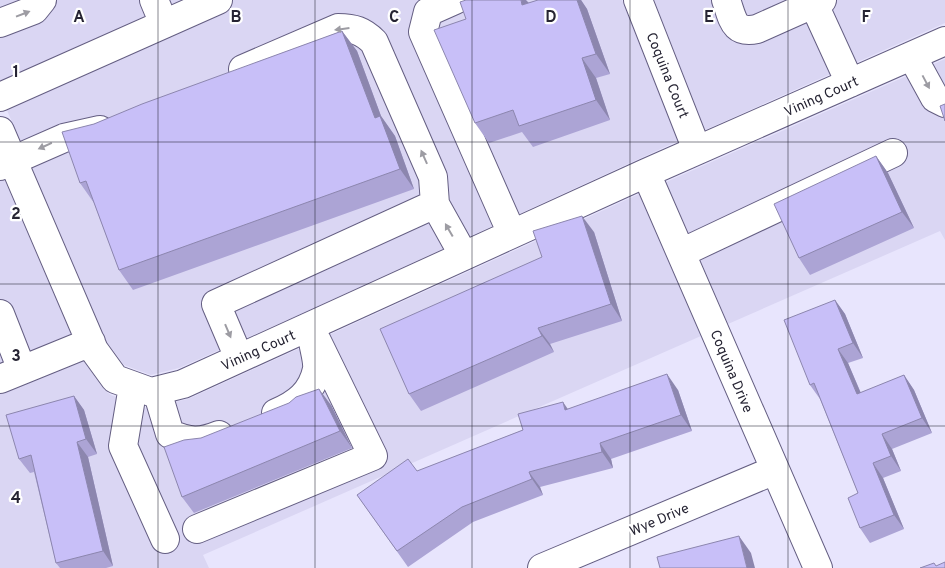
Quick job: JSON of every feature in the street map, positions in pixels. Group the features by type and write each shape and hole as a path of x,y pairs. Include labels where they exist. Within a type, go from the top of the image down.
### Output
{"street":[{"path":"0,23 34,10 42,0"},
{"path":"0,97 159,12 218,0"},
{"path":"455,0 428,12 423,32 512,234"},
{"name":"Coquina Court","path":"638,0 697,150"},
{"path":"726,0 736,24 740,30 746,31 758,29 815,1 850,83"},
{"path":"220,79 338,28 350,28 364,32 374,42 433,177 435,204 464,256"},
{"name":"Vining Court","path":"145,388 183,384 697,150 945,41"},
{"path":"912,56 935,98 945,103"},
{"path":"945,112 945,119"},
{"path":"6,163 64,138 102,130 120,122"},
{"path":"0,131 6,163 94,350 115,379 145,388 170,434 189,441 207,440 295,405 306,394 317,368 310,327"},
{"path":"681,253 893,153"},
{"name":"Coquina Drive","path":"646,173 818,568"},
{"path":"239,358 216,304 435,204"},
{"path":"0,314 11,374 91,342"},
{"path":"197,528 373,456 310,327"},
{"path":"145,388 123,446 164,539"},
{"name":"Wye Drive","path":"542,568 775,470"}],"shaded area":[{"path":"0,0 622,0 678,141 179,368 151,375 124,365 106,341 0,94"},
{"path":"654,0 945,0 945,23 705,130"},
{"path":"945,59 945,240 940,231 728,324 666,182"},
{"path":"0,169 81,357 104,390 111,395 146,408 188,399 639,194 701,336 203,555 209,568 0,568"}],"building":[{"path":"466,0 521,0 522,5 538,0 577,0 596,54 582,58 596,100 519,126 513,110 475,123 434,30 466,19 460,2"},
{"path":"342,31 375,118 380,116 400,169 119,270 86,181 80,183 62,132 94,124 142,104"},
{"path":"945,104 945,121 940,106"},
{"path":"876,156 902,212 799,258 774,204"},
{"path":"582,216 611,304 538,328 542,336 409,394 380,329 542,257 533,231"},
{"path":"835,300 853,343 838,349 857,394 904,375 922,418 882,434 891,456 873,463 894,515 860,528 848,498 858,493 814,383 810,385 784,320"},
{"path":"667,374 681,415 600,443 602,452 529,472 532,479 462,507 397,551 357,495 408,459 417,471 523,430 518,414 563,402 565,410"},
{"path":"319,389 340,431 182,497 164,447 184,440 201,438"},
{"path":"74,396 86,439 77,442 103,551 56,563 31,455 19,459 6,415"},
{"path":"739,536 747,568 660,568 657,557"},
{"path":"945,562 945,568 920,568 934,563 936,566"}]}
